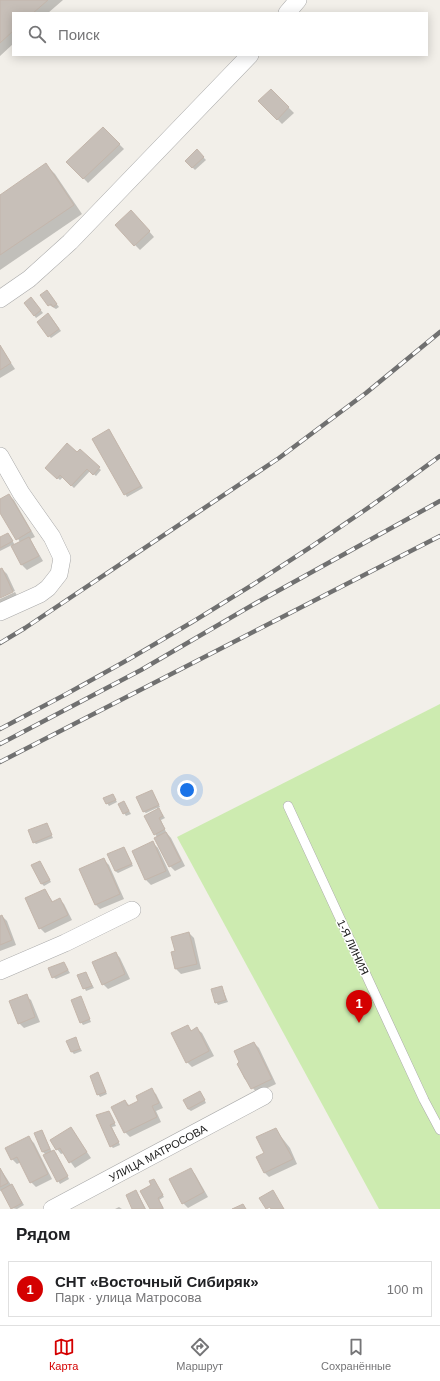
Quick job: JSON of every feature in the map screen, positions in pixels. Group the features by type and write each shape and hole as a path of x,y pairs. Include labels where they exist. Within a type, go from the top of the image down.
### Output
{"street":[{"path":"288,12 298,0"},
{"path":"0,299 29,279 70,242 249,56"},
{"path":"0,456 22,493 52,537 62,558 59,574 48,588 40,594 0,612"},
{"path":"0,971 65,943 132,910"},
{"name":"УЛИЦА МАТРОСОВА","path":"52,1209 264,1096"}],"lane":[{"name":"1-Я ЛИНИЯ","path":"288,806 424,1100 440,1130"}],"green space":[{"path":"440,704 440,1209 379,1209 177,837"}],"building":[{"path":"0,0 48,0 34,12 12,12 12,32 0,43"},
{"path":"271,89 289,107 277,120 258,101"},
{"path":"103,127 120,144 83,179 66,162"},
{"path":"197,149 204,157 192,168 185,161"},
{"path":"46,163 74,205 0,255 0,195"},
{"path":"131,210 150,231 134,246 115,225"},
{"path":"47,290 57,304 53,307 51,304 48,306 40,295"},
{"path":"31,297 41,310 34,316 24,303"},
{"path":"48,313 59,329 48,337 37,322"},
{"path":"0,345 11,363 0,370"},
{"path":"109,429 141,486 124,495 92,439"},
{"path":"67,443 77,452 80,449 100,467 93,475 87,469 71,486 60,475 57,479 45,468"},
{"path":"9,494 31,531 16,540 0,513 0,499"},
{"path":"8,533 13,541 0,548 0,537"},
{"path":"29,537 39,556 21,565 11,546"},
{"path":"2,568 13,592 0,598 0,569"},
{"path":"152,790 159,805 143,812 136,797"},
{"path":"113,794 116,800 106,804 103,798"},
{"path":"124,801 129,811 123,814 118,804"},
{"path":"159,808 163,816 159,818 165,829 154,835 144,816"},
{"path":"47,823 52,835 33,843 28,830"},
{"path":"166,832 181,861 169,867 154,838"},
{"path":"153,841 166,871 145,880 132,851"},
{"path":"124,847 132,864 115,871 107,854"},
{"path":"104,858 120,894 95,905 79,869"},
{"path":"40,861 50,880 41,884 31,865"},
{"path":"45,889 52,902 60,898 68,915 39,929 25,898"},
{"path":"2,915 12,940 0,945 0,916"},
{"path":"189,932 197,964 175,969 171,952 175,951 171,937"},
{"path":"116,952 125,974 102,985 92,962"},
{"path":"64,962 68,970 52,978 48,968"},
{"path":"86,972 92,986 83,989 77,975"},
{"path":"222,986 226,1000 215,1003 211,989"},
{"path":"27,994 35,1017 18,1024 9,1001"},
{"path":"81,996 90,1019 80,1023 71,1000"},
{"path":"188,1025 191,1031 197,1027 209,1051 186,1063 171,1033"},
{"path":"76,1037 80,1049 71,1052 66,1041"},
{"path":"254,1042 272,1079 251,1089 237,1064 239,1062 234,1051"},
{"path":"98,1072 106,1092 97,1095 90,1076"},
{"path":"152,1088 159,1103 152,1106 157,1117 124,1133 111,1107 125,1100 128,1106 138,1101 136,1096"},
{"path":"200,1091 205,1100 188,1109 183,1100"},
{"path":"109,1111 115,1123 110,1125 119,1142 110,1147 96,1115"},
{"path":"71,1127 87,1152 69,1163 60,1148 56,1150 50,1140"},
{"path":"276,1128 293,1159 264,1173 256,1157 264,1153 256,1137"},
{"path":"42,1130 50,1149 42,1152 34,1133"},
{"path":"29,1136 48,1174 30,1183 17,1157 11,1160 5,1148"},
{"path":"54,1150 68,1176 57,1182 43,1155"},
{"path":"0,1168 8,1183 0,1187"},
{"path":"191,1168 204,1192 182,1204 169,1179"},
{"path":"154,1179 163,1195 158,1198 163,1208 161,1209 150,1209 140,1191 151,1185 149,1181"},
{"path":"12,1184 22,1203 11,1209 1,1190"},
{"path":"136,1190 145,1209 132,1209 126,1195"},
{"path":"273,1190 284,1209 271,1209 270,1207 266,1209 259,1198"},
{"path":"243,1204 246,1209 232,1209"}],"railway":[{"path":"0,643 25,628 279,458 366,393 440,332"},
{"path":"0,729 114,668 226,602 335,531 440,456"},
{"path":"0,744 141,670 256,603 440,501"},
{"path":"0,762 440,536"}],"place":[{"name":"СНТ «Восточный Сибиряк»","path":"359,1023"}]}
